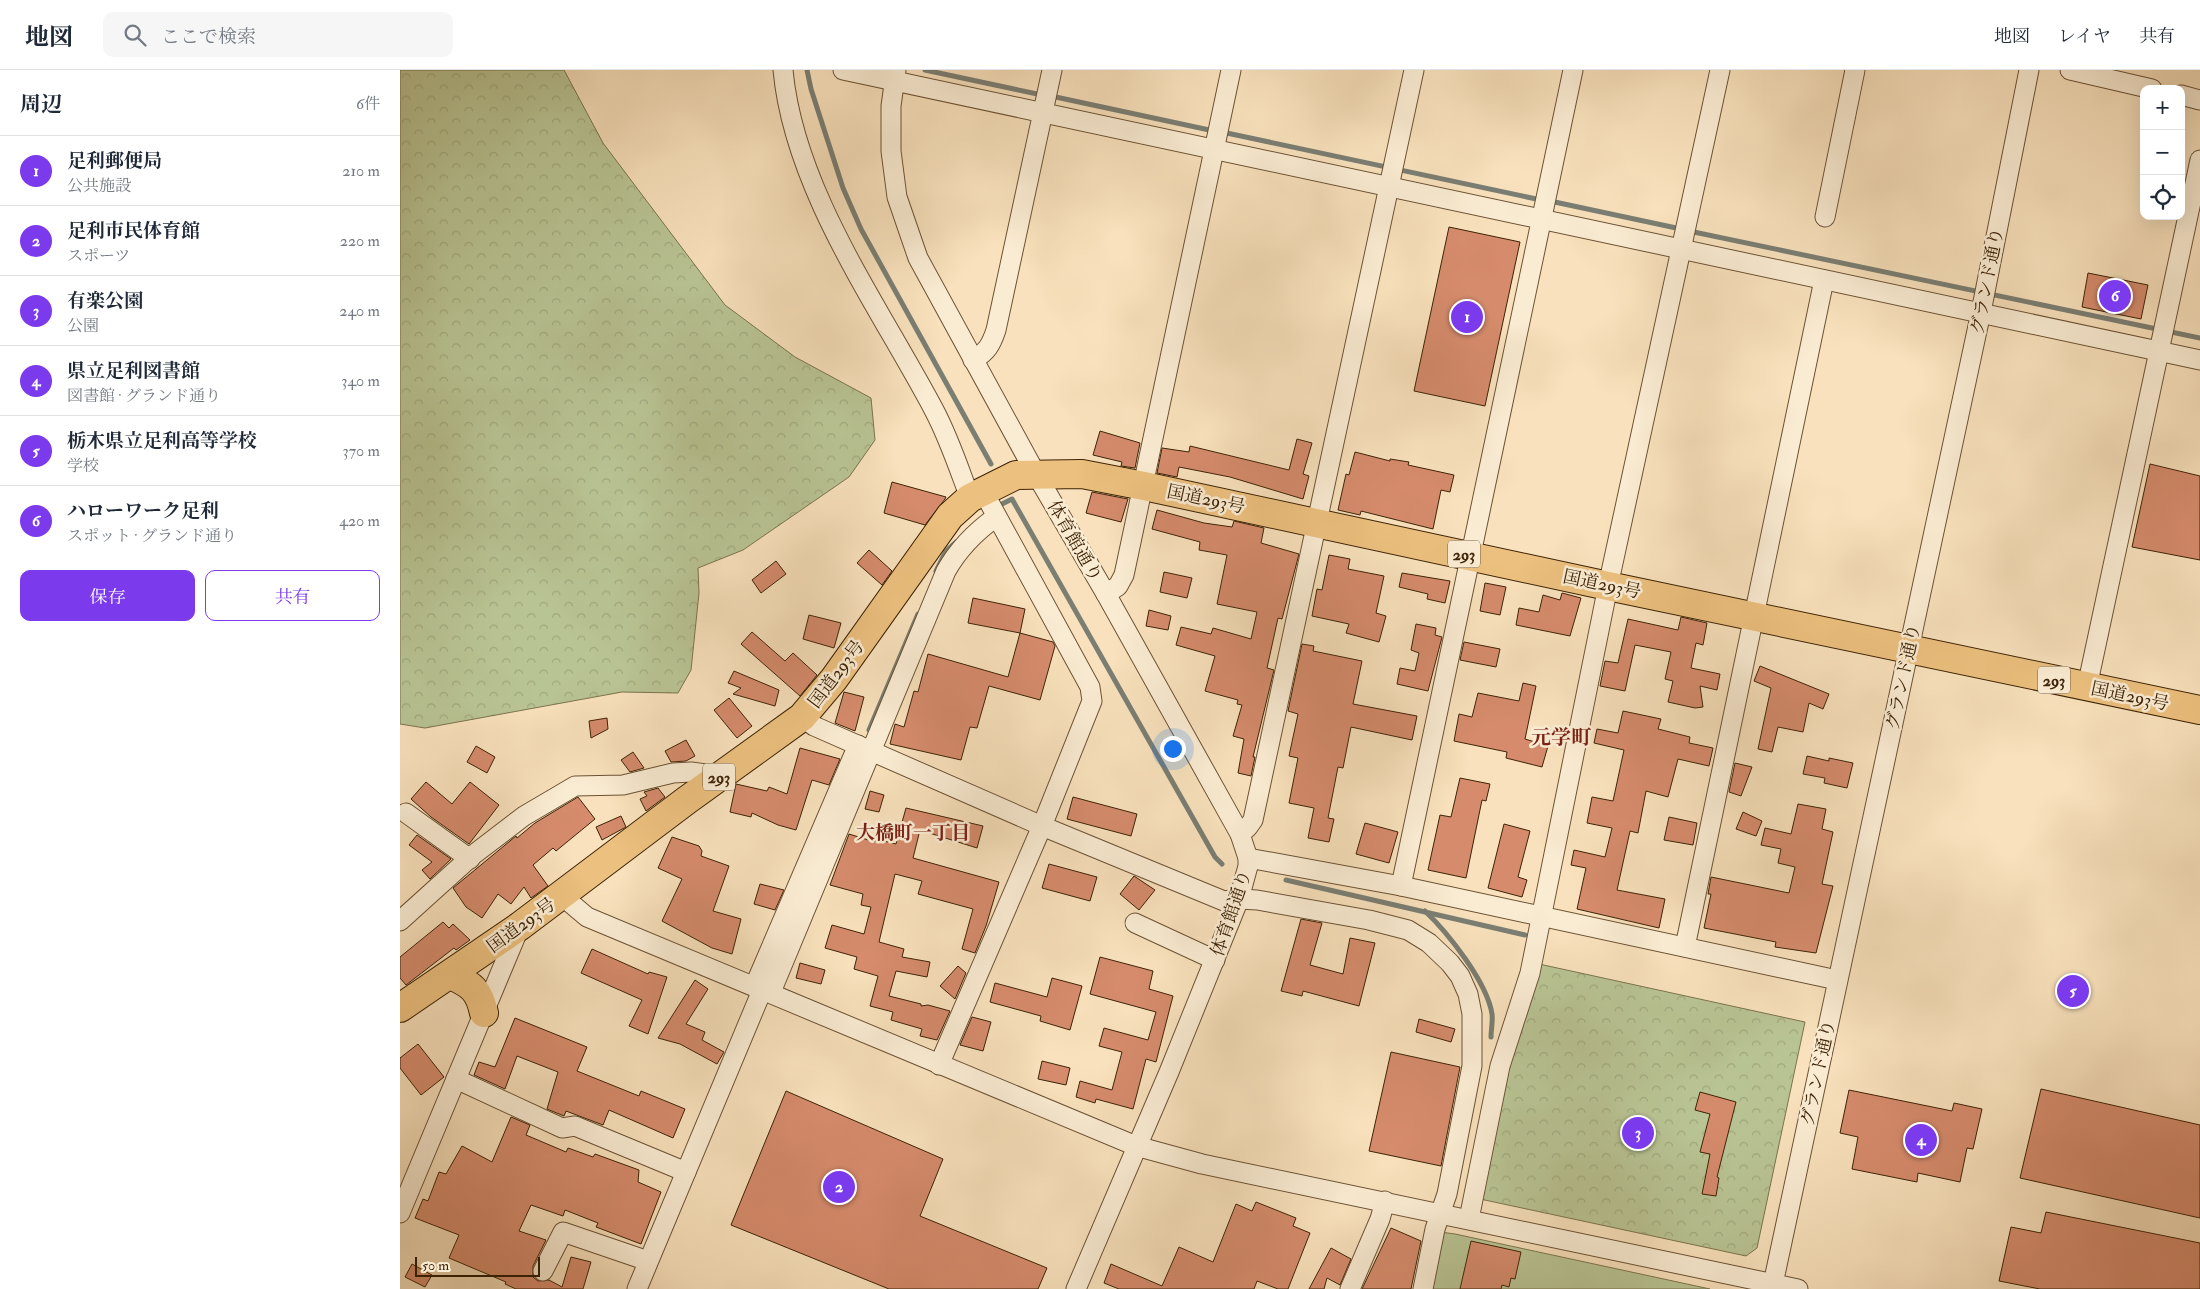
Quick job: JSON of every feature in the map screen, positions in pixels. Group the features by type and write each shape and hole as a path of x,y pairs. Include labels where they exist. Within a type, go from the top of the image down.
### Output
{"highway":[{"name":"国道293号","path":"400,1008 451,975 520,926 802,717 834,679 950,516 977,494 1016,475 1082,474 1144,486 1608,586 2200,710"},
{"path":"451,975 472,985 481,999 484,1013"}],"street":[{"path":"783,70 789,113 811,178 841,241 936,413 977,494 996,517 1090,687 1092,702 1042,826 939,1065"},
{"path":"842,70 895,76 1043,112 2200,360"},
{"path":"973,360 984,354 990,346 996,330 1052,70"},
{"path":"1106,594 1118,586 1124,575 1231,70"},
{"path":"1240,834 1253,820 1414,70"},
{"path":"1401,886 1573,70"},
{"path":"1469,1219 1500,1066 1530,973 1608,586 1720,70"},
{"path":"1825,217 1855,70"},
{"name":"グランド通り","path":"1773,1284 1981,312 2029,70"},
{"path":"2070,70 2140,86"},
{"name":"体育館通り","path":"895,76 891,106 890,151 902,216 918,258 1036,474 1106,594 1240,834 1248,858 1246,876 1239,899 1215,960 1076,1289"},
{"path":"2185,96 2200,100"},
{"path":"2087,687 2200,160"},
{"path":"1684,947 1824,280"},
{"path":"637,1289 865,748 946,571 958,551 979,530 996,517"},
{"path":"802,717 814,726 1042,826 1224,901 1239,899 1369,920 1408,930 1429,943 1450,963 1460,976 1472,1014 1472,1066 1447,1194 1423,1289"},
{"path":"400,921 470,858 524,816 575,786 623,785 674,773 691,772 721,776"},
{"path":"406,814 470,858"},
{"path":"1248,858 1401,886 1837,980"},
{"path":"561,896 587,916 1136,1146 1202,1164 1798,1289"},
{"path":"1134,924 1215,960"},
{"path":"400,1213 520,926"},
{"path":"456,1079 562,1128 575,1126 686,1172"},
{"path":"1350,1289 1380,1219 1385,1201"},
{"path":"543,1271 563,1232 648,1261"}],"green space":[{"path":"400,70 564,70 603,143 725,305 795,357 871,398 875,440 849,477 743,550 698,568 699,593 691,670 678,693 622,692 425,728 400,724"},
{"path":"1539,964 1805,1022 1757,1248 1746,1256 1480,1199 1508,1066"},
{"path":"1440,1232 1455,1234 1710,1289 1428,1289"}],"building":[{"path":"1449,227 1520,242 1485,406 1414,391"},
{"path":"2088,273 2148,285 2141,319 2082,307"},
{"path":"1100,431 1140,443 1135,468 1121,466 1122,462 1093,455"},
{"path":"1297,439 1312,443 1303,474 1309,476 1303,499 1230,477 1179,467 1177,477 1157,473 1162,448 1189,452 1190,446 1289,470"},
{"path":"1355,452 1390,461 1390,459 1409,462 1408,465 1454,475 1450,492 1441,490 1433,529 1361,511 1360,515 1338,510 1346,474 1349,475"},
{"path":"2150,464 2200,476 2200,560 2132,547"},
{"path":"892,482 946,497 925,525 884,513"},
{"path":"1092,492 1128,499 1121,522 1086,513"},
{"path":"1157,510 1204,523 1232,527 1234,521 1264,528 1261,543 1299,554 1282,619 1278,618 1267,668 1274,670 1253,757 1255,757 1251,776 1238,773 1244,739 1233,736 1242,705 1237,704 1238,700 1205,691 1215,656 1176,645 1181,627 1211,634 1213,628 1251,639 1257,612 1217,604 1227,555 1199,550 1200,542 1152,529"},
{"path":"869,550 892,571 882,585 857,563"},
{"path":"1329,555 1350,559 1348,569 1384,576 1376,613 1386,616 1379,642 1346,633 1349,624 1312,616 1317,589 1322,590"},
{"path":"776,561 786,574 761,593 752,580"},
{"path":"1164,572 1192,578 1187,598 1160,592"},
{"path":"1402,573 1450,581 1445,603 1427,599 1428,594 1399,587"},
{"path":"1485,583 1506,587 1500,615 1480,611"},
{"path":"1562,593 1581,598 1570,636 1516,625 1519,608 1539,612 1543,595 1560,600"},
{"path":"973,598 1025,609 1020,633 968,623"},
{"path":"1149,610 1171,616 1168,630 1146,626"},
{"path":"809,615 841,623 834,648 803,639"},
{"path":"1681,617 1707,623 1703,645 1696,643 1691,668 1720,674 1717,690 1700,686 1703,707 1695,708 1668,702 1673,681 1665,679 1671,652 1635,645 1625,691 1600,686 1605,661 1618,663 1628,619 1678,630"},
{"path":"1416,624 1436,628 1435,635 1442,637 1428,691 1397,684 1400,668 1415,671 1419,653 1411,650"},
{"path":"752,632 785,661 793,653 817,675 800,696 741,644"},
{"path":"1020,633 1053,642 1055,646 1040,700 989,686 977,728 970,727 961,760 890,744 895,724 904,727 914,691 918,692 928,654 1008,677"},
{"path":"1464,642 1500,649 1496,667 1460,660"},
{"path":"1302,644 1314,646 1313,651 1362,661 1353,704 1417,716 1412,740 1351,727 1343,768 1338,767 1328,818 1334,819 1329,842 1308,838 1314,808 1289,803 1298,758 1289,756 1298,714 1288,711"},
{"path":"1760,666 1829,694 1823,709 1809,703 1803,732 1778,727 1772,752 1758,749 1771,688 1754,681"},
{"path":"734,671 779,690 775,706 733,694 741,688 728,683"},
{"path":"1523,683 1536,686 1525,739 1548,746 1542,767 1506,758 1507,752 1454,741 1459,714 1472,717 1478,693 1519,701"},
{"path":"844,692 864,697 855,731 835,723"},
{"path":"729,698 752,726 737,738 714,710"},
{"path":"1623,711 1661,719 1658,729 1690,737 1689,743 1713,748 1709,766 1678,759 1668,797 1646,791 1638,833 1630,831 1617,890 1665,899 1659,928 1577,909 1586,868 1571,865 1574,850 1605,857 1612,828 1587,823 1592,797 1613,801 1624,750 1594,743 1597,729 1618,733"},
{"path":"607,718 608,729 591,738 589,721"},
{"path":"686,740 695,756 686,761 671,762 665,751"},
{"path":"476,746 495,757 487,773 467,762"},
{"path":"800,748 840,759 829,785 812,780 796,830 778,825 752,813 751,817 730,812 736,784 767,791 769,787 787,794"},
{"path":"633,752 644,768 630,772 621,760"},
{"path":"1807,756 1829,761 1829,758 1853,763 1847,788 1824,783 1825,778 1803,774"},
{"path":"1735,763 1752,767 1741,796 1729,792"},
{"path":"1460,778 1490,784 1486,801 1482,800 1466,878 1428,870 1440,815 1451,817"},
{"path":"426,782 452,804 470,782 499,805 469,844 431,817 411,799"},
{"path":"658,788 665,797 646,811 640,799 647,796 644,792"},
{"path":"870,791 884,795 879,812 865,809"},
{"path":"578,797 595,819 556,851 553,848 533,865 548,886 531,898 524,887 511,904 498,894 482,918 466,907 453,888 516,836 517,838 535,823"},
{"path":"1073,797 1137,814 1131,836 1067,819"},
{"path":"1798,804 1826,809 1822,829 1833,832 1822,884 1833,886 1816,953 1775,947 1776,942 1704,928 1711,894 1708,894 1711,877 1789,893 1795,867 1778,863 1781,849 1761,845 1765,828 1791,834"},
{"path":"906,808 983,826 977,848 920,830 913,858 999,882 986,926 975,953 962,949 973,909 918,894 922,881 895,874 879,942 904,949 902,957 930,962 927,977 896,971 889,996 921,1004 921,1006 928,1005 950,1011 937,1040 920,1036 922,1029 891,1020 893,1012 870,1006 878,976 854,969 857,957 825,948 832,925 864,934 871,907 861,905 863,894 830,885 849,834 875,842 876,839 896,844"},
{"path":"1743,812 1762,821 1756,836 1736,829"},
{"path":"621,816 626,827 602,840 596,827"},
{"path":"1669,817 1697,823 1693,845 1664,840"},
{"path":"1365,823 1398,832 1389,863 1356,854"},
{"path":"1504,824 1530,831 1518,877 1527,880 1522,897 1488,888"},
{"path":"417,835 451,859 430,879 422,870 432,862 409,845"},
{"path":"672,837 699,846 702,851 701,856 729,866 713,911 741,919 732,954 712,948 662,921 682,879 658,868"},
{"path":"1049,864 1097,877 1090,901 1042,888"},
{"path":"1134,876 1155,890 1139,910 1120,894"},
{"path":"760,884 784,890 775,910 754,904"},
{"path":"1301,919 1322,923 1310,965 1343,974 1350,938 1375,943 1359,1006 1303,991 1302,996 1281,991"},
{"path":"443,922 449,928 453,924 470,940 456,950 454,948 406,985 400,978 400,957"},
{"path":"592,949 648,974 649,972 667,977 648,1034 629,1026 642,1000 581,973"},
{"path":"1100,957 1153,971 1149,989 1173,996 1156,1062 1146,1059 1133,1109 1096,1099 1095,1103 1076,1097 1080,1081 1112,1090 1122,1052 1099,1046 1104,1028 1148,1040 1156,1012 1090,994"},
{"path":"800,963 825,970 821,984 796,978"},
{"path":"958,966 966,973 955,999 940,986"},
{"path":"1052,978 1082,986 1070,1030 1040,1021 1041,1016 990,1002 995,983 1047,997"},
{"path":"695,980 708,989 686,1024 705,1032 702,1040 724,1052 717,1064 680,1044 658,1038"},
{"path":"972,1017 991,1022 983,1051 960,1045"},
{"path":"515,1018 587,1047 577,1071 639,1096 641,1091 685,1109 673,1138 609,1110 603,1125 566,1111 564,1116 547,1109 558,1072 517,1056 505,1089 474,1075 479,1062 495,1067"},
{"path":"1419,1019 1455,1029 1451,1042 1416,1032"},
{"path":"418,1044 444,1077 421,1095 400,1068 400,1058"},
{"path":"1391,1052 1460,1067 1441,1166 1369,1151"},
{"path":"1042,1061 1070,1068 1066,1085 1038,1079"},
{"path":"2041,1089 2200,1125 2200,1218 2020,1178"},
{"path":"1849,1090 1952,1111 1954,1103 1982,1109 1973,1149 1967,1148 1960,1182 1918,1173 1917,1182 1852,1169 1858,1137 1840,1133"},
{"path":"786,1091 943,1159 920,1216 1047,1268 1038,1289 889,1289 731,1225"},
{"path":"1700,1092 1736,1102 1717,1177 1719,1178 1716,1196 1702,1194 1710,1154 1700,1152 1710,1114 1695,1110"},
{"path":"511,1117 530,1125 526,1135 566,1152 568,1148 593,1157 595,1154 639,1170 638,1182 661,1192 641,1244 596,1227 598,1223 565,1210 563,1216 531,1205 519,1231 546,1240 533,1266 533,1277 538,1281 549,1280 562,1287 571,1257 591,1262 583,1289 516,1289 505,1284 506,1282 449,1258 459,1235 415,1218 423,1199 428,1201 439,1172 446,1174 462,1146 492,1162"},
{"path":"1256,1202 1296,1218 1293,1226 1310,1233 1288,1289 1278,1289 1257,1281 1254,1289 1119,1289 1104,1283 1111,1264 1162,1286 1179,1247 1213,1262 1236,1204 1252,1211"},
{"path":"2046,1212 2200,1243 2200,1289 2040,1289 1999,1281 2011,1227 2041,1233"},
{"path":"1391,1228 1421,1241 1411,1289 1362,1289"},
{"path":"1471,1241 1521,1252 1515,1279 1511,1278 1509,1287 1502,1285 1501,1289 1460,1289"},
{"path":"1331,1248 1351,1259 1340,1285 1327,1278 1324,1289 1309,1289"},
{"path":"412,1264 432,1275 425,1287 405,1277"}],"waterway":[{"path":"807,70 811,89 843,188 861,229 991,464"},
{"path":"925,70 1042,95"},
{"path":"1051,96 1214,131"},
{"path":"1222,132 1541,200"},
{"path":"1550,201 1681,229"},
{"path":"1689,231 2200,338"},
{"path":"996,507 1012,499 1215,857 1222,864"},
{"path":"936,571 946,551 956,542"},
{"path":"869,730 918,614"},
{"path":"1286,880 1525,935"},
{"path":"1425,911 1455,945 1483,988 1492,1014 1491,1037"}],"place":[{"name":"ハローワーク足利","path":"2115,296"},
{"name":"足利郵便局","path":"1467,317"},
{"name":"栃木県立足利高等学校","path":"2073,991"},
{"name":"有楽公園","path":"1638,1133"},
{"name":"県立足利図書館","path":"1921,1140"},
{"name":"足利市民体育館","path":"839,1187"}],"district":[{"name":"元学町","path":"1561,737"},
{"name":"大橋町一丁目","path":"913,832"}]}
